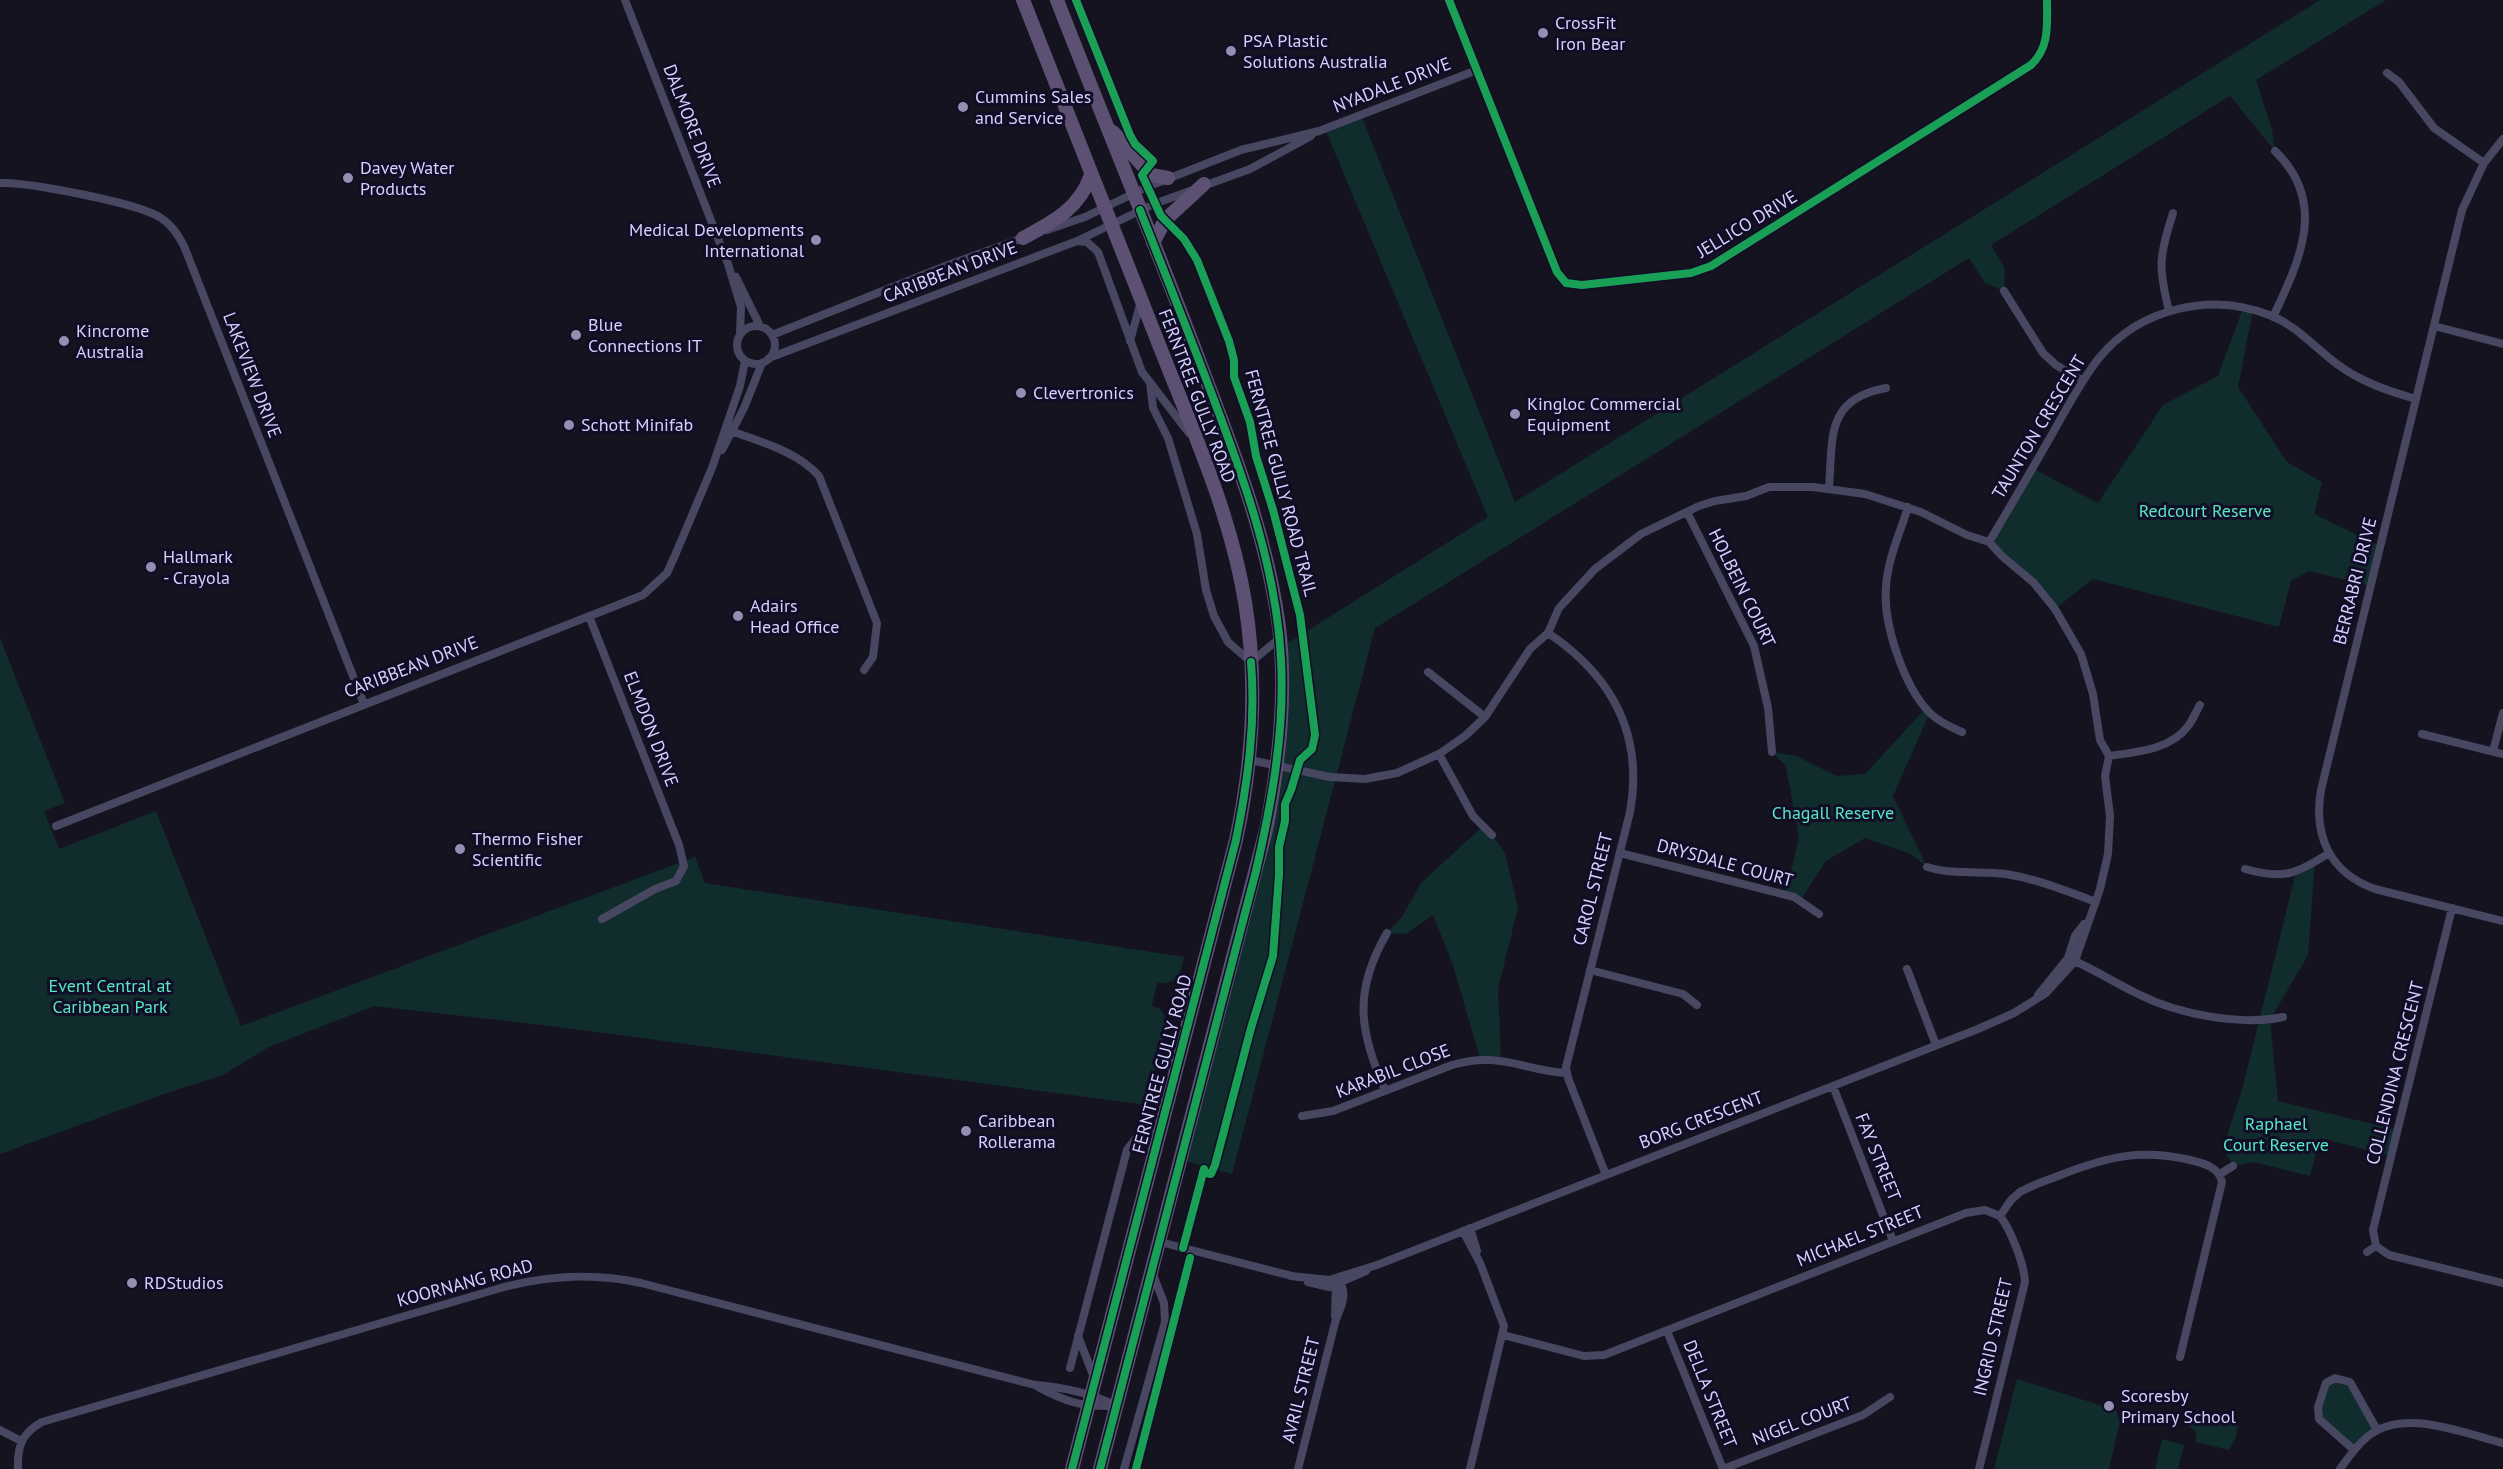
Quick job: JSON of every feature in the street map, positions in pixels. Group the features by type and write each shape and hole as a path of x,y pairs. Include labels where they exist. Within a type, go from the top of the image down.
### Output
{"main road":[{"name":"FERNTREE GULLY ROAD","path":"1023,0 1142,300 1228,534 1245,601 1253,717 1250,760 1236,840 1072,1469"},
{"name":"FERNTREE GULLY ROAD","path":"1057,0 1247,486 1269,569 1280,638 1282,711 1277,766 1256,871 1100,1469"},
{"path":"1105,123 1151,175 1168,178"},
{"path":"1023,238 1054,222 1074,206 1082,197 1091,175"},
{"path":"1153,243 1165,219 1203,184"}],"street":[{"name":"DALMORE DRIVE","path":"625,0 728,264 741,307 740,334"},
{"path":"1449,0 1477,70"},
{"name":"JELLICO DRIVE","path":"1477,70 1560,278 1566,284 1582,285 1691,273 1711,266 2031,65 2040,56 2045,46 2047,0"},
{"name":"NYADALE DRIVE","path":"1104,207 1168,178 1241,150 1319,131 1477,70"},
{"path":"2387,73 2399,82 2440,133 2484,163"},
{"name":"NYADALE DRIVE","path":"1140,210 1203,184 1250,169 1319,131"},
{"name":"BERRABRI DRIVE","path":"2503,139 2484,163 2462,210 2321,790 2319,824 2329,853 2349,875 2365,885 2503,921"},
{"path":"2273,317 2298,261 2303,240 2304,218 2301,191 2295,174 2275,151"},
{"name":"LAKEVIEW DRIVE","path":"0,183 31,186 144,209 174,228 184,246 364,704"},
{"name":"CARIBBEAN DRIVE","path":"772,334 948,265 1085,217 1104,207"},
{"name":"CARIBBEAN DRIVE","path":"729,430 744,408 766,361 1077,241 1140,210"},
{"path":"2169,311 2160,263 2163,243 2173,213"},
{"path":"1077,241 1087,242 1098,252 1142,372 1196,442"},
{"name":"DALMORE DRIVE","path":"728,264 760,326"},
{"path":"2004,291 2043,353 2056,365 2084,381"},
{"path":"1130,341 1142,300"},
{"name":"TAUNTON CRESCENT","path":"1989,542 2099,358 2121,336 2143,322 2169,311 2194,306 2225,305 2273,317 2299,331 2336,363 2356,376 2378,387 2416,399"},
{"path":"760,326 772,334 775,348 766,361 750,364 740,357 736,346 740,334 749,327 760,326"},
{"path":"2434,326 2503,344"},
{"name":"CARIBBEAN DRIVE","path":"56,826 644,595 659,582 674,558 729,430 745,361"},
{"path":"1150,382 1153,408 1168,438 1197,534 1206,590 1214,616 1228,642 1251,662 1280,638"},
{"path":"1829,488 1833,437 1838,417 1852,399 1870,391 1886,388"},
{"path":"729,430 800,460 813,470 823,484 877,623 873,657 864,670"},
{"name":"BORG CRESCENT","path":"1160,1242 1291,1276 1338,1282 2005,1017 2034,1000 2072,960 2075,936 2089,918 2104,877 2109,840 2110,816 2105,776 2109,756 2100,740 2090,679 2070,633 2039,590 1989,542 1967,535 1943,521 1908,507 1866,494 1829,488 1769,487 1746,496 1715,501 1641,534 1595,569 1556,612 1548,633 1530,649 1485,717 1460,740 1439,754 1397,773 1365,778 1330,777 1250,760"},
{"path":"1908,507 1888,574 1886,599 1889,622 1906,674 1923,703 1941,722 1962,732"},
{"name":"HOLBEIN COURT","path":"1687,512 1754,646 1767,701 1772,752"},
{"name":"ELMDON DRIVE","path":"589,616 682,854 684,866 676,881 655,889 602,919"},
{"name":"CAROL STREET","path":"1548,633 1585,661 1602,680 1615,703 1628,735 1632,758 1633,789 1620,852 1566,1073"},
{"path":"1428,672 1485,717"},
{"path":"2109,756 2148,749 2176,737 2188,726 2200,705"},
{"path":"2493,751 2503,713"},
{"path":"2422,734 2503,754"},
{"path":"1439,754 1473,816 1492,835"},
{"name":"DRYSDALE COURT","path":"1620,852 1794,897 1818,915"},
{"path":"2245,869 2269,875 2290,874 2307,867 2329,853"},
{"path":"1928,867 1946,872 1988,872 2025,878 2096,902"},
{"name":"COLLENDINA CRESCENT","path":"2376,1246 2373,1230 2452,908"},
{"path":"1385,1090 1364,1028 1362,1011 1370,970 1378,949 1388,933"},
{"path":"2072,960 2139,995 2169,1006 2204,1014 2257,1021 2283,1017"},
{"path":"1907,969 1936,1045"},
{"path":"1590,970 1683,994 1697,1005"},
{"name":"KARABIL CLOSE","path":"1302,1116 1326,1114 1452,1065 1484,1059 1501,1060 1566,1073"},
{"path":"1566,1073 1605,1175"},
{"name":"FAY STREET","path":"1833,1086 1893,1241"},
{"path":"1070,1368 1127,1150 1136,1138 1162,1124"},
{"path":"2000,1216 2014,1197 2025,1189 2117,1156 2165,1155 2202,1163 2220,1174"},
{"path":"2220,1174 2233,1166"},
{"path":"1183,1248 1204,1169"},
{"path":"2180,1357 2221,1191 2220,1174"},
{"name":"MICHAEL STREET","path":"1503,1335 1594,1357 1974,1210 1985,1210 2000,1216"},
{"name":"INGRID STREET","path":"1979,1469 2025,1282 2023,1268 2000,1216"},
{"path":"1467,1230 1503,1322 1503,1335 1470,1469"},
{"path":"2367,1252 2376,1246 2389,1255 2503,1283"},
{"path":"1124,1469 1165,1322 1164,1303 1152,1272"},
{"name":"KOORNANG ROAD","path":"21,1441 31,1428 42,1422 504,1287 540,1279 573,1276 614,1278 641,1283 1035,1385 1065,1387 1092,1394 1117,1406"},
{"name":"AVRIL STREET","path":"1298,1469 1336,1319 1338,1282"},
{"name":"DELLA STREET","path":"1667,1330 1723,1469"},
{"path":"1078,1335 1092,1394"},
{"path":"2354,1450 2319,1419 2318,1407 2326,1383 2335,1378 2350,1382 2377,1430"},
{"name":"KOORNANG ROAD","path":"1035,1385 1062,1400 1092,1394 1117,1406"},
{"name":"NIGEL COURT","path":"1723,1469 1863,1415 1890,1397"},
{"path":"2340,1469 2354,1450 2377,1430 2397,1423 2415,1422 2503,1443"},
{"path":"0,1430 21,1441 18,1469"}],"green space":[{"path":"2320,0 2386,0 2256,80 2272,130 2275,151 2230,96 1991,245 2005,269 2004,291 1985,283 1969,258 1375,628 1232,1174 1181,1160 1266,830 1280,648 1488,517 1325,129 1361,115 1515,502"},
{"name":"Redcourt Reserve","path":"2243,308 2253,310 2238,387 2287,462 2322,482 2314,514 2380,546 2371,586 2309,571 2291,581 2279,627 2093,579 2055,609 1989,542 2032,468 2098,503 2163,405 2218,376"},
{"name":"Event Central at Caribbean Park","path":"0,638 65,803 44,811 59,849 156,811 241,1026 695,857 705,883 1184,957 1177,978 1170,982 1157,983 1152,1006 1160,1009 1167,1020 1147,1105 551,1026 374,1006 269,1047 223,1075 0,1154"},
{"name":"Chagall Reserve","path":"1926,708 1930,712 1893,796 1927,867 1911,854 1865,838 1826,861 1800,901 1785,895 1799,838 1786,766 1772,752 1796,756 1837,776 1865,774"},
{"path":"1482,827 1492,835 1505,853 1518,908 1498,989 1501,1060 1480,1059 1453,965 1433,915 1406,934 1387,933 1402,917 1421,883"},
{"name":"Raphael Court Reserve","path":"2315,862 2308,955 2270,1020 2278,1101 2398,1130 2391,1156 2320,1138 2310,1176 2254,1162 2233,1166 2223,1148 2242,1090 2296,872"},
{"path":"2017,1379 2116,1410 2120,1422 2109,1469 1994,1469"},
{"path":"2346,1380 2377,1430 2354,1450 2322,1424 2318,1407 2326,1383"},
{"path":"2191,1415 2232,1416 2238,1421 2236,1438 2229,1450 2196,1442 2196,1432 2188,1425"},
{"path":"2162,1439 2184,1445 2178,1469 2155,1469"}],"cycle path":[{"name":"FERNTREE GULLY ROAD TRAIL","path":"1076,0 1130,135 1135,144 1153,161 1142,175 1161,216 1184,239 1197,260 1229,341 1234,360 1234,377 1250,422 1256,456 1273,510 1300,615 1315,735 1312,749 1300,760 1285,804 1285,821 1279,847 1273,956 1251,1028 1215,1165 1211,1174 1203,1172"},
{"path":"1449,0 1557,272 1566,283 1582,285 1691,273 1711,266 2031,65 2042,51 2046,35 2047,0"},
{"path":"1100,1469 1256,871 1276,766 1282,686 1278,624 1273,590 1256,523 1194,346 1140,210"},
{"path":"1072,1469 1236,840 1252,729 1251,662"},
{"path":"1183,1248 1204,1169"},
{"path":"1136,1469 1190,1258"}],"place":[{"name":"CrossFit Iron Bear","path":"1543,33"},
{"name":"PSA Plastic Solutions Australia","path":"1231,51"},
{"name":"Cummins Sales and Service","path":"963,107"},
{"name":"Davey Water Products","path":"348,178"},
{"name":"Medical Developments International","path":"816,240"},
{"name":"Blue Connections IT","path":"576,335"},
{"name":"Kincrome Australia","path":"64,341"},
{"name":"Clevertronics","path":"1021,393"},
{"name":"Kingloc Commercial Equipment","path":"1515,414"},
{"name":"Schott Minifab","path":"569,425"},
{"name":"Hallmark - Crayola","path":"151,567"},
{"name":"Adairs Head Office","path":"738,616"},
{"name":"Thermo Fisher Scientific","path":"460,849"},
{"name":"Caribbean Rollerama","path":"966,1131"},
{"name":"RDStudios","path":"132,1283"},
{"name":"Scoresby Primary School","path":"2109,1406"}]}
